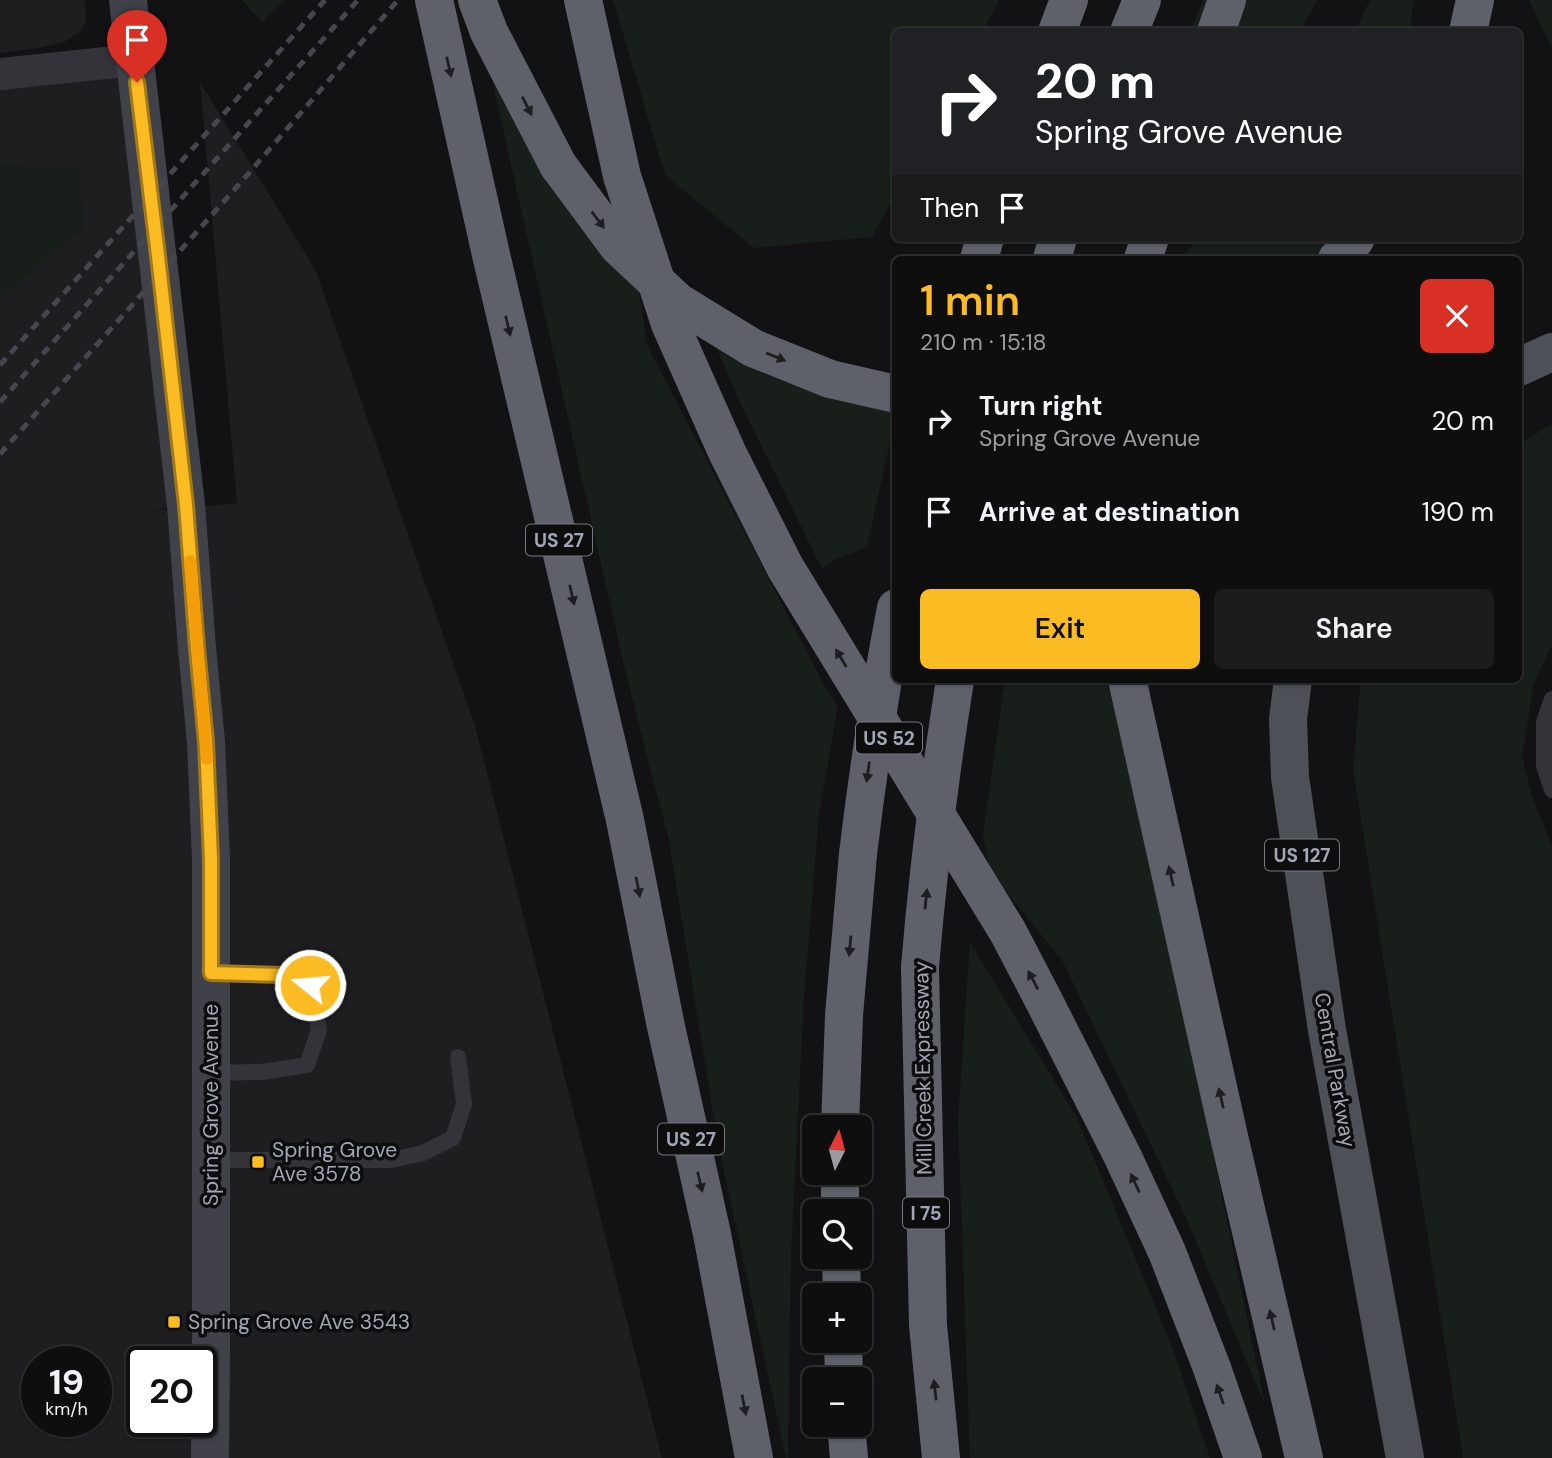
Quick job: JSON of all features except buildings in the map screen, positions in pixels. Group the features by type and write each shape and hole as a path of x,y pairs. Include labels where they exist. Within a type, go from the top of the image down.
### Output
{"highway":[{"name":"US 27","path":"434,0 492,259 625,820 665,1022 712,1234 754,1458"},
{"path":"477,0 489,32 558,165 628,256 678,302 753,348 830,379 892,393"},
{"name":"US 52","path":"583,0 626,188 670,324 727,452 785,567 1008,932 1050,1012 1167,1252 1243,1458"},
{"path":"1058,28 1069,0"},
{"path":"1131,28 1142,0"},
{"path":"1217,28 1227,0"},
{"path":"1469,28 1475,0"},
{"path":"1341,256 1353,242"},
{"path":"840,1115 844,1016 858,854 867,774 892,628"},
{"name":"Mill Creek Expressway","path":"942,1458 929,1325 920,967 931,847 954,683"},
{"path":"1128,683 1304,1458"},
{"path":"847,1437 849,1458"}],"main road":[{"name":"Spring Grove Avenue","path":"128,0 184,492 206,742 211,859 210,1458"},
{"path":"1522,365 1552,352"},
{"name":"Central Parkway","path":"1292,683 1288,719 1290,777 1326,1030 1405,1458"}],"street":[{"path":"0,74 134,60"}],"lane":[{"path":"1552,699 1544,722 1544,766 1552,790"},
{"path":"211,973 283,975 310,985 319,1030 307,1065 262,1072 211,1073"},
{"path":"211,1160 391,1160 423,1153 453,1138 464,1104 458,1057"}],"shaded area":[{"path":"0,0 85,0 86,22 80,32 64,42 0,53"},
{"path":"242,0 285,0 262,22"},
{"path":"613,0 999,0 985,28 892,28 892,200 872,237 754,248 665,175"},
{"path":"1203,0 1317,0 1303,28 1192,28"},
{"path":"1370,0 1414,0 1410,28 1356,28"},
{"path":"1529,0 1552,0 1552,49"},
{"path":"491,30 632,243 647,345 824,685 838,705 819,814 804,997 791,1254 788,1458 718,1143 669,841 625,670 493,85"},
{"path":"134,60 186,505 150,511 237,503 200,82 315,269 475,726 662,1458 0,1458 0,74"},
{"path":"0,166 80,167 83,230 0,298"},
{"path":"1196,242 1352,242 1345,256 1181,256"},
{"path":"691,288 892,413 892,433 867,547 835,560 822,569 736,394"},
{"path":"1552,424 1552,645 1534,683 1522,757 1532,795 1552,847 1552,1458 1463,1458 1353,769 1361,683 1522,683 1522,442"},
{"path":"1004,683 1152,683 1149,700 1198,1080 1265,1405 1187,1220 1063,962 990,872 983,835"},
{"path":"970,942 1077,1118 1173,1349 1210,1458 970,1458 958,1119"}],"railway":[{"path":"0,365 325,0"},
{"path":"0,402 358,0"},
{"path":"0,454 398,0"}],"slow traffic":[{"path":"190,561 207,759"}],"place":[{"name":"Spring Grove Ave 3578","path":"258,1162"},
{"name":"Spring Grove Ave 3543","path":"174,1322"}],"route":[{"path":"137,82 186,505 206,742 211,859 211,973 283,975 310,985"}]}
